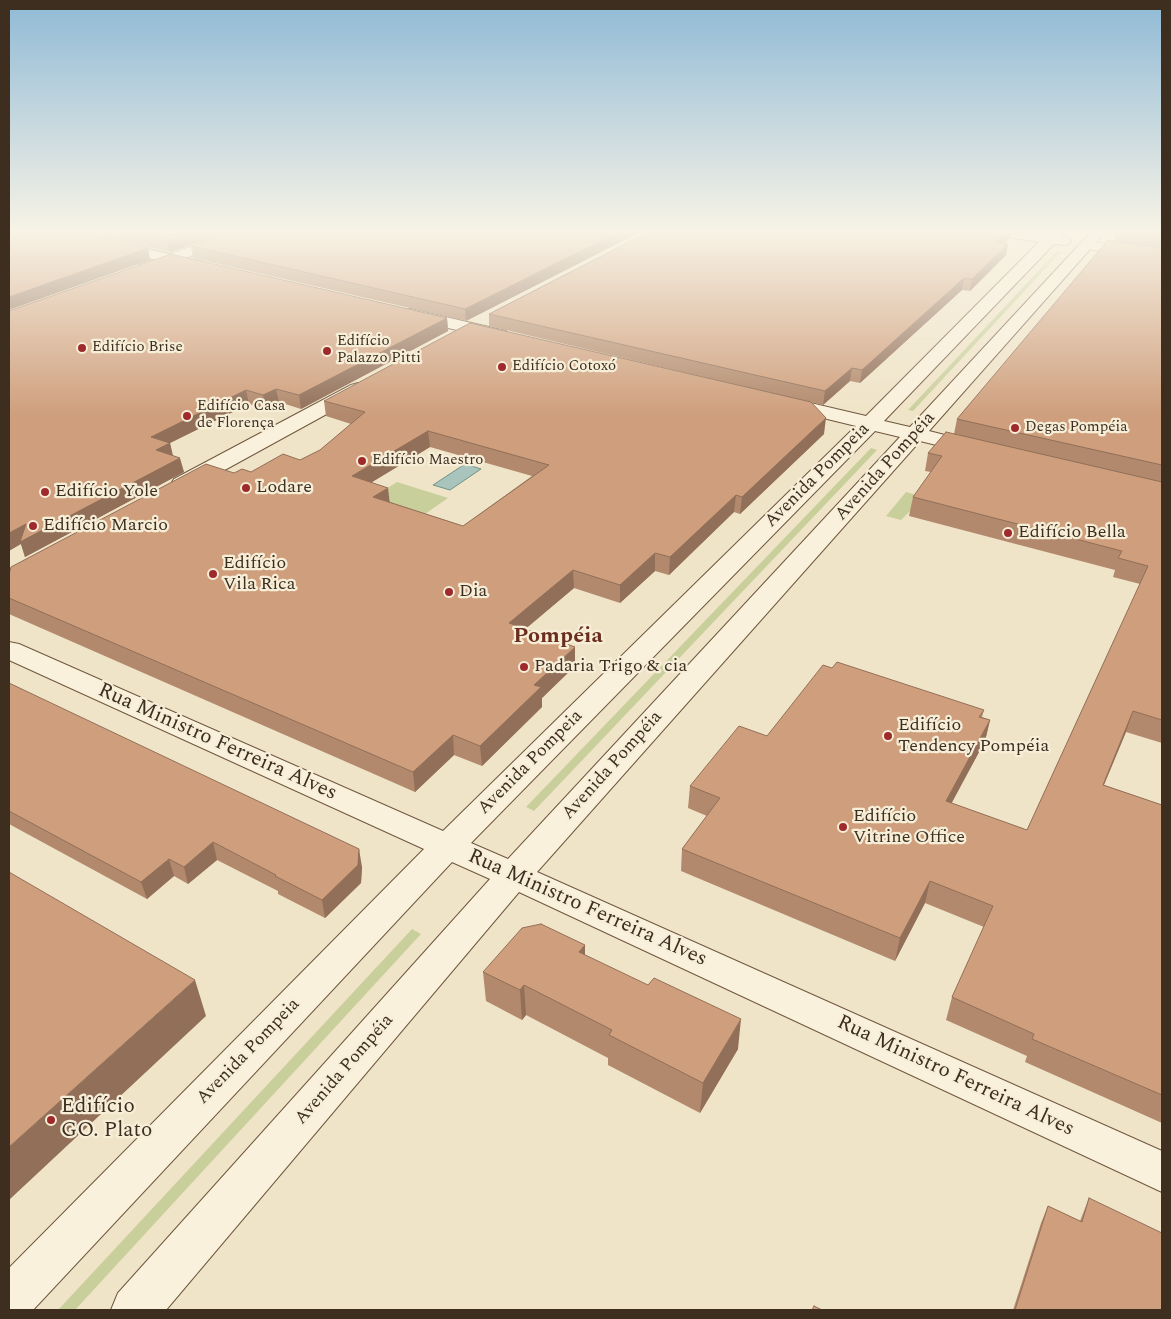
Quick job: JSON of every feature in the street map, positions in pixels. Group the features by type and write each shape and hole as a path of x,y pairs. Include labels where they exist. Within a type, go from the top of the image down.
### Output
{"main road":[{"name":"Avenida Pompeia","path":"9,1301 448,846 870,424 999,292"},
{"name":"Avenida Pompéia","path":"135,1310 514,875 1045,292"},
{"path":"396,311 520,340"},
{"path":"445,342 496,314"},
{"path":"166,493 374,380"},
{"path":"772,400 998,454"},
{"name":"Rua Ministro Ferreira Alves","path":"9,650 514,875 1162,1172"}],"green space":[{"path":"1019,292 1024,292 913,411 908,410"},
{"path":"871,448 877,450 534,811 526,807"},
{"path":"397,482 448,498 425,514 373,497"},
{"path":"906,492 920,496 916,505 901,520 886,516"},
{"path":"412,929 421,934 75,1310 58,1310"}],"water":[{"path":"465,464 481,469 450,490 433,485"}],"building":[{"path":"9,292 24,292 9,297"},
{"path":"64,292 333,292 447,318 299,395 276,389 263,395 246,390 151,437 170,443 156,450 180,458 20,542 26,524 9,533 9,311"},
{"path":"389,292 500,292 465,309"},
{"path":"533,292 949,292 862,370 852,368 825,391 489,314"},
{"path":"1065,292 1162,292 1162,465 957,419"},
{"path":"470,323 811,402 826,418 742,497 736,495 670,557 655,553 620,585 573,570 509,623 575,647 534,685 541,687 480,746 453,735 413,772 9,598 11,567 206,464 234,473 242,469 251,472 283,454 300,460 320,450 365,412 324,401","holes":["428,431 549,465 463,526 373,497 388,488 352,476"]},
{"path":"946,432 1162,482 1162,720 1133,711 1103,785 1162,805 1162,1095 1032,1039 1034,1034 952,997 993,906 930,881 900,938 682,849 720,798 690,786 739,726 767,736 823,665 832,668 837,662 984,710 979,717 990,720 946,801 1027,830 1148,566 1118,558 1122,551 913,497 942,456 928,453"},
{"path":"9,683 359,849 358,865 322,900 213,842 184,867 169,859 141,882 9,811"},
{"path":"9,872 195,980 9,1147"},
{"path":"541,924 585,945 579,952 648,985 654,978 741,1019 703,1083 609,1035 612,1030 524,985 520,990 483,972 522,928"},
{"path":"1089,1198 1162,1233 1162,1310 1015,1310 1048,1206 1082,1222"},
{"path":"814,1306 822,1310 812,1310"}],"place":[{"name":"Edifício Brise","path":"82,348"},
{"name":"Edifício Palazzo Pitti","path":"327,351"},
{"name":"Edifício Cotoxó","path":"502,367"},
{"name":"Edifício Casa de Florença","path":"187,416"},
{"name":"Degas Pompéia","path":"1015,428"},
{"name":"Edifício Maestro","path":"362,461"},
{"name":"Lodare","path":"246,488"},
{"name":"Edifício Yole","path":"45,492"},
{"name":"Edifício Marcio","path":"33,526"},
{"name":"Edifício Bella","path":"1008,533"},
{"name":"Edifício Vila Rica","path":"213,574"},
{"name":"Dia","path":"449,592"},
{"name":"Padaria Trigo & cia","path":"524,667"},
{"name":"Edifício Tendency Pompéia","path":"888,736"},
{"name":"Edifício Vitrine Office","path":"843,827"},
{"name":"Edifício GO. Plato","path":"51,1120"}],"district":[{"name":"Pompéia","path":"558,638"}]}
